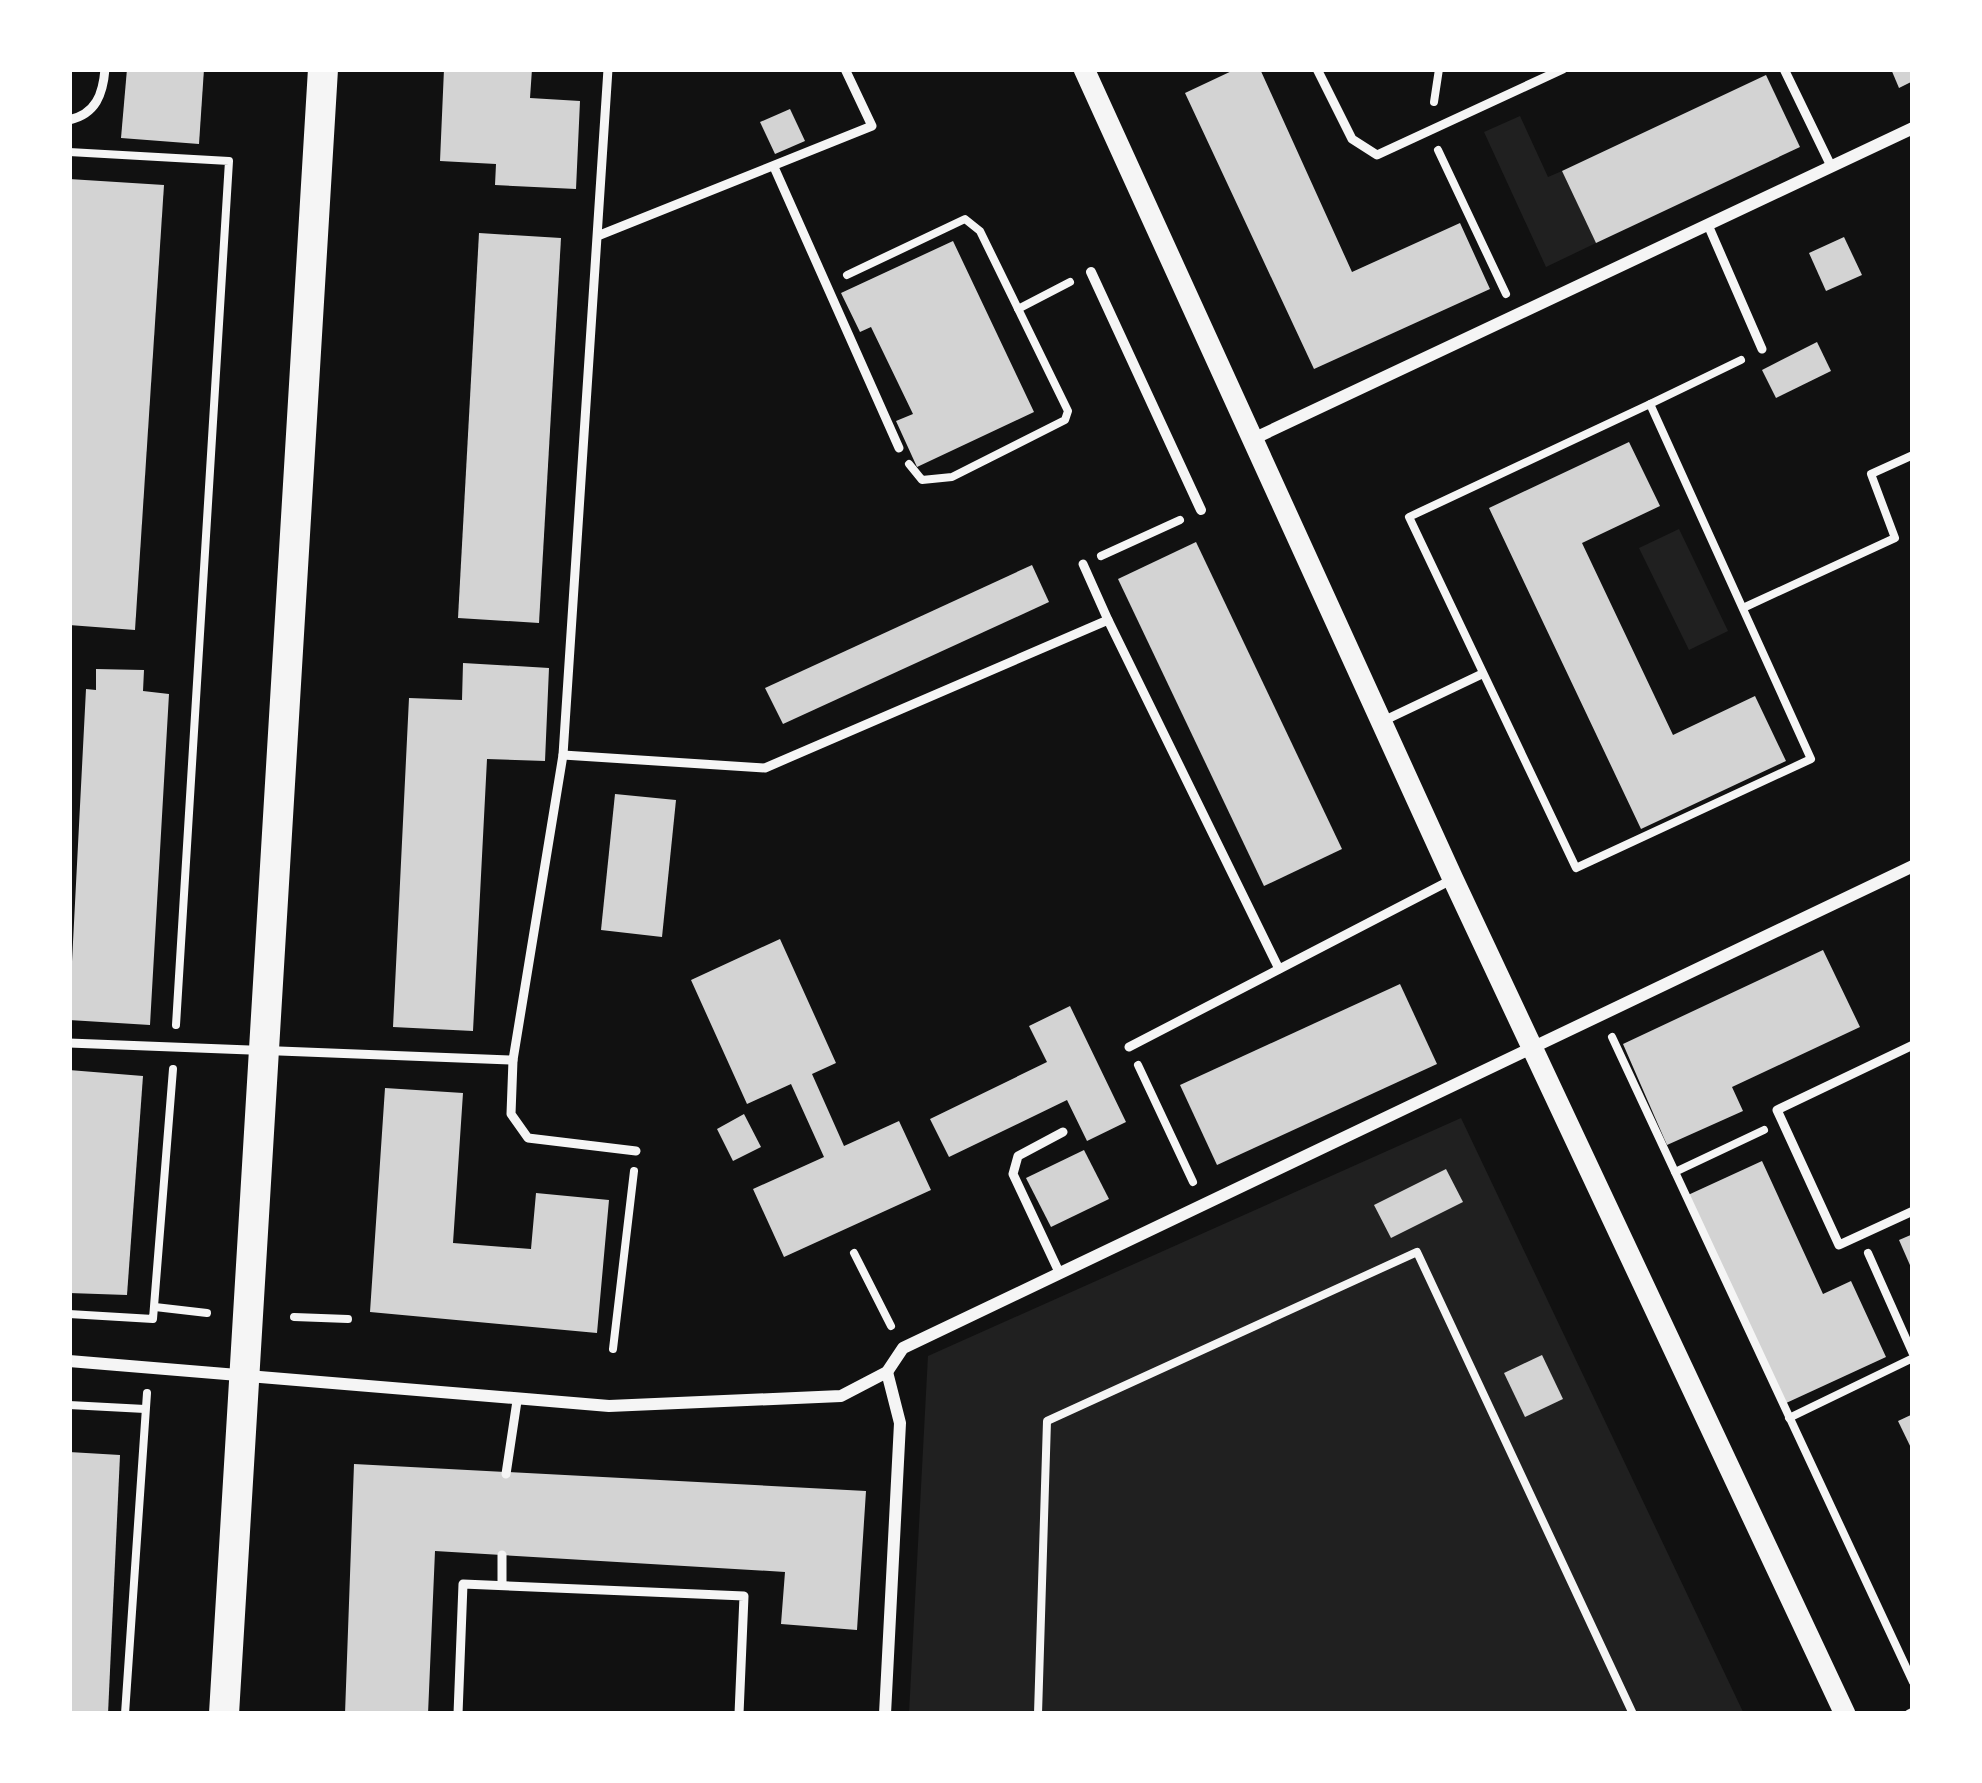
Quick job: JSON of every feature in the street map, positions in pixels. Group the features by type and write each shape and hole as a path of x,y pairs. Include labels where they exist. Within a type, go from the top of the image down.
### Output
{"main road":[{"path":"224,1714 323,69"}],"street":[{"path":"1084,69 1453,879 1845,1714"},
{"path":"1253,439 1514,311 1913,128"},
{"path":"1091,272 1201,510"},
{"path":"69,1361 609,1406 841,1396 886,1372 903,1348 1913,866"},
{"path":"885,1714 900,1423 886,1372"}],"lane":[{"path":"69,120 85,116 104,93 105,69"},
{"path":"608,69 563,755 513,1060 511,1114 528,1138 636,1151"},
{"path":"600,235 872,127 845,69"},
{"path":"1317,69 1352,139 1377,154 1563,69"},
{"path":"1784,69 1831,166"},
{"path":"774,166 899,448"},
{"path":"1708,225 1762,350"},
{"path":"1083,564 1279,969"},
{"path":"563,755 765,768 1108,620"},
{"path":"1381,722 1482,674"},
{"path":"1130,1047 1453,879"},
{"path":"69,1043 513,1060"},
{"path":"1913,1045 1777,1110 1839,1245 1913,1211"},
{"path":"1059,1272 1013,1174 1018,1156 1063,1132"},
{"path":"506,1474 517,1401"},
{"path":"502,1555 502,1585"},
{"path":"458,1714 464,1584 744,1596 740,1714"}],"path":[{"path":"1429,131 1514,311"},
{"path":"69,152 229,161 155,1307 153,1319 69,1314"},
{"path":"828,285 965,219 980,231 1068,411 1065,421 934,482 922,480 899,448"},
{"path":"1018,309 1064,285"},
{"path":"1650,404 1811,759 1576,868 1409,517 1762,350"},
{"path":"1743,608 1894,538 1871,474 1913,455"},
{"path":"1083,564 1201,510"},
{"path":"1632,1028 1611,1038 1913,1682"},
{"path":"1130,1047 1205,1206"},
{"path":"1674,1173 1782,1122"},
{"path":"613,1349 636,1151"},
{"path":"1789,1418 1913,1356 1860,1235"},
{"path":"854,1252 903,1348"},
{"path":"1038,1714 1047,1421 1417,1252 1633,1714"},
{"path":"155,1307 207,1313"},
{"path":"294,1317 348,1319"},
{"path":"125,1714 147,1393"},
{"path":"69,1405 146,1409"}],"shaded area":[{"path":"1520,116 1548,177 1562,171 1596,243 1546,267 1484,132"},
{"path":"1679,529 1728,631 1689,650 1639,548"},
{"path":"1461,1118 1744,1714 909,1714 928,1356"}],"building":[{"path":"127,69 204,69 199,144 121,138"},
{"path":"444,69 532,69 530,98 580,101 576,189 495,185 496,164 440,161"},
{"path":"1236,69 1260,69 1352,272 1460,223 1490,289 1314,369 1185,93"},
{"path":"1891,69 1913,69 1913,81 1899,88"},
{"path":"1766,75 1800,147 1596,243 1562,171"},
{"path":"790,109 805,141 775,154 760,122"},
{"path":"69,179 164,185 135,630 69,625"},
{"path":"479,233 561,238 539,623 458,618"},
{"path":"1844,237 1862,275 1826,291 1809,253"},
{"path":"953,241 1034,412 917,467 896,421 913,414 871,327 860,332 841,293"},
{"path":"1817,342 1831,371 1776,398 1762,370"},
{"path":"1629,442 1660,506 1582,543 1673,735 1755,696 1786,761 1641,829 1489,508"},
{"path":"1196,542 1342,849 1264,886 1118,579"},
{"path":"1032,565 1049,602 783,724 765,688"},
{"path":"463,663 549,668 545,761 487,759 473,1031 393,1027 409,698 462,700"},
{"path":"96,669 144,670 143,691 169,694 150,1025 69,1020 86,689 96,690"},
{"path":"615,794 676,800 662,937 601,930"},
{"path":"780,939 836,1063 812,1074 844,1146 899,1121 931,1190 784,1257 753,1189 824,1157 791,1084 747,1104 691,980"},
{"path":"1823,950 1860,1027 1732,1087 1743,1111 1667,1145 1623,1044"},
{"path":"1400,984 1437,1064 1217,1165 1180,1085"},
{"path":"1070,1006 1126,1122 1087,1141 1067,1100 949,1157 930,1119 1047,1062 1029,1026"},
{"path":"69,1070 143,1076 127,1295 69,1293"},
{"path":"385,1088 463,1093 453,1243 531,1249 536,1193 609,1200 597,1333 370,1312"},
{"path":"744,1114 761,1147 733,1161 717,1129"},
{"path":"1084,1150 1109,1199 1051,1227 1026,1178"},
{"path":"1762,1161 1823,1294 1851,1281 1886,1357 1784,1404 1688,1195"},
{"path":"1446,1169 1463,1202 1391,1238 1374,1205"},
{"path":"1913,1234 1913,1272 1899,1240"},
{"path":"1542,1355 1563,1399 1525,1417 1504,1373"},
{"path":"1913,1414 1913,1452 1898,1421"},
{"path":"69,1452 120,1455 108,1714 69,1714"},
{"path":"354,1464 866,1491 857,1630 781,1624 785,1572 435,1551 428,1714 345,1714"}]}
